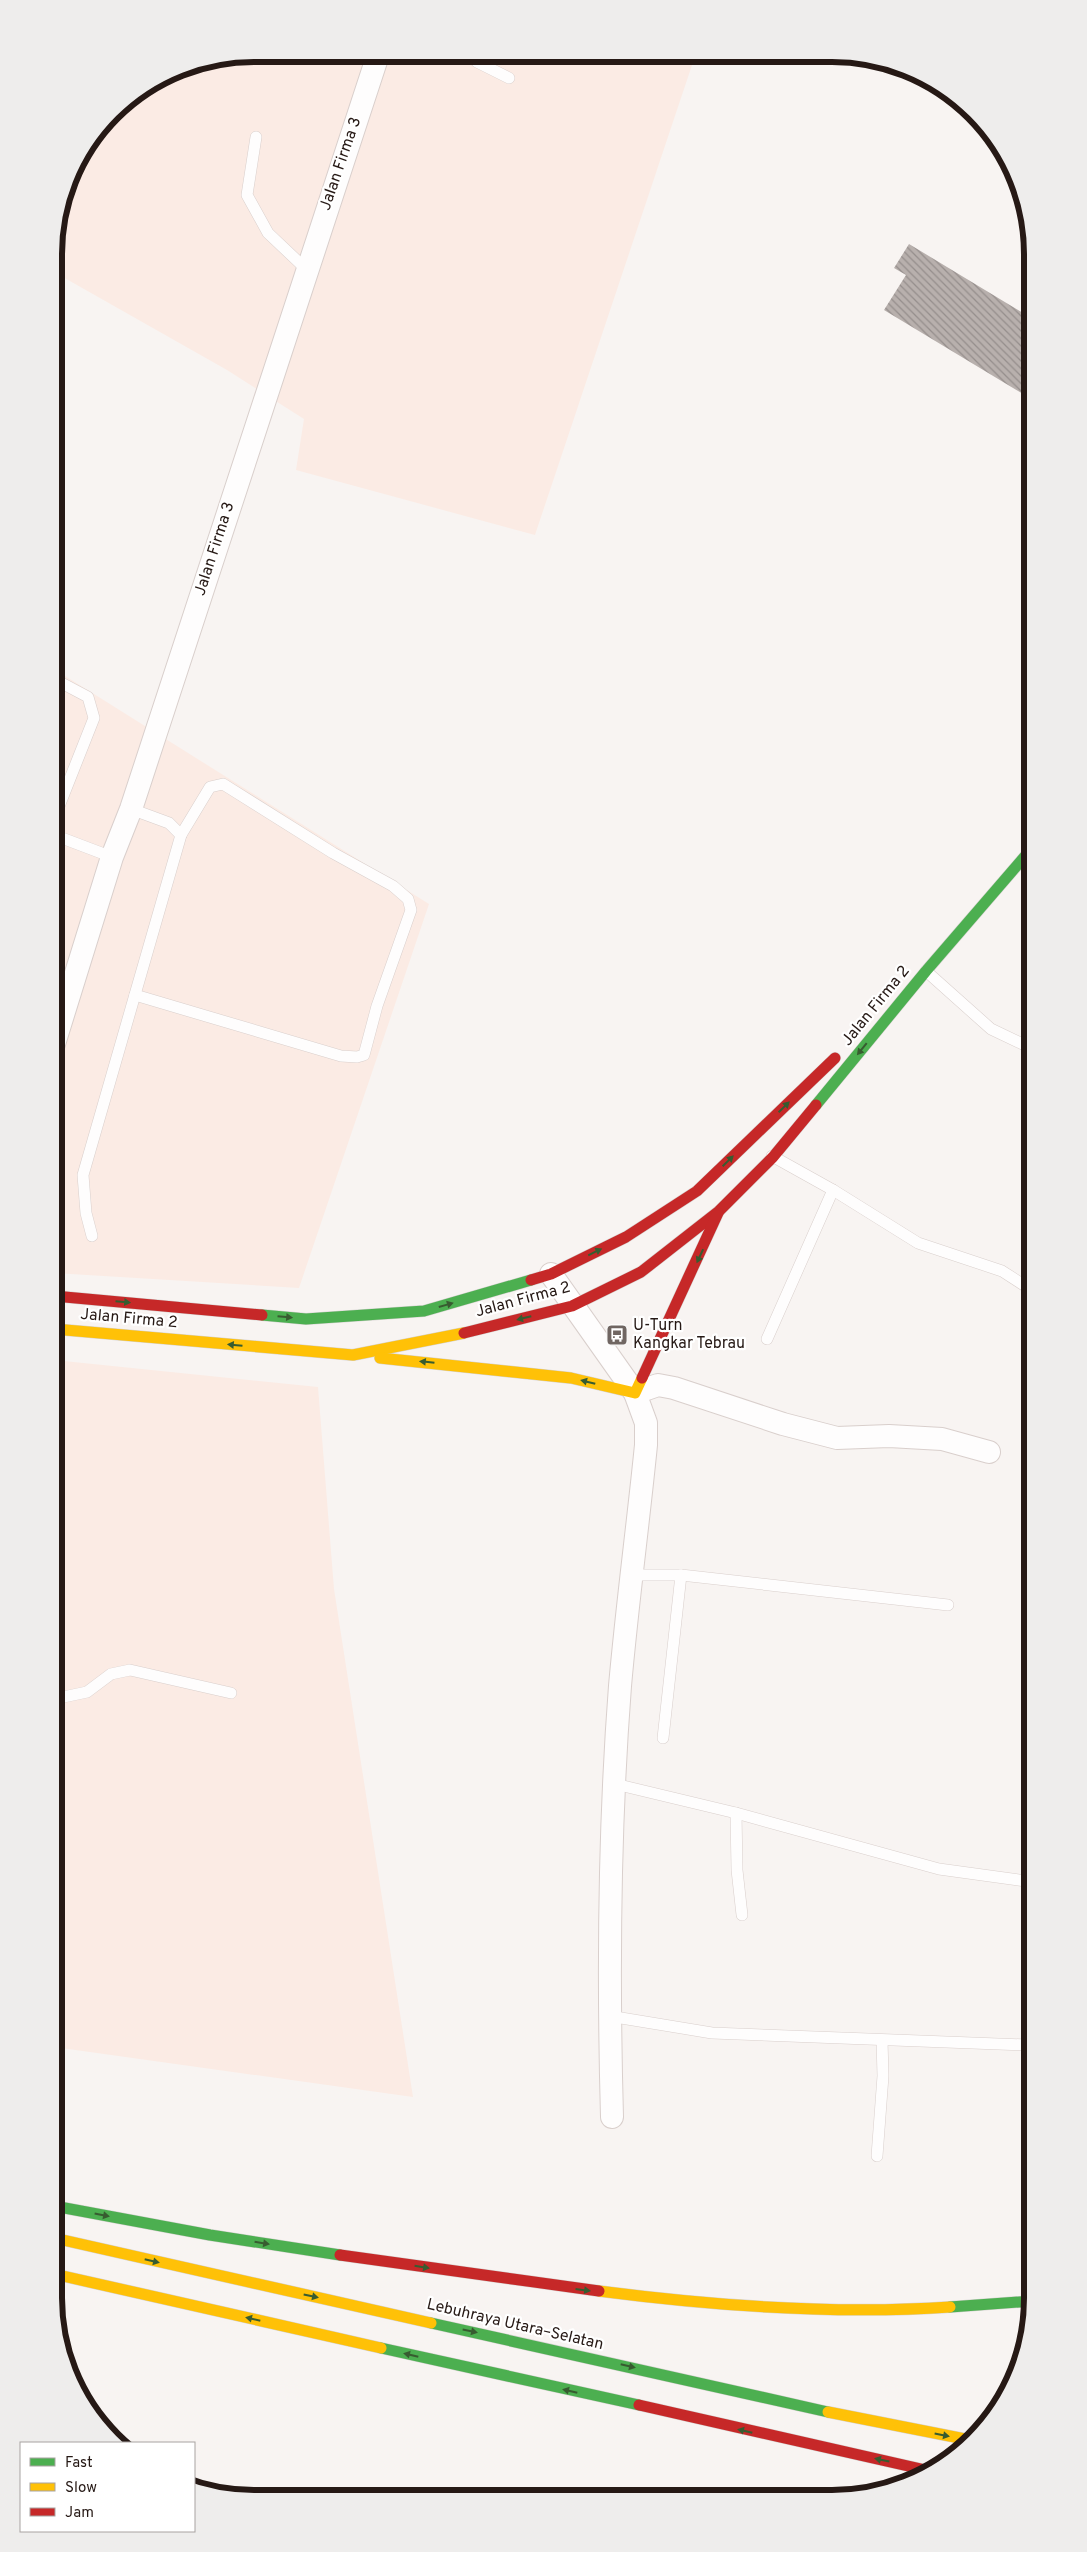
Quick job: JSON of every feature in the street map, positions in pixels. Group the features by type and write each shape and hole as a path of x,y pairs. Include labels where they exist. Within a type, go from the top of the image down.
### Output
{"main road":[{"path":"926,971 1025,856"},
{"name":"Jalan Firma 2","path":"855,1039 926,971"},
{"name":"Jalan Firma 2","path":"62,1297 306,1318 424,1311 551,1274 626,1236 761,1149 926,971"},
{"name":"Jalan Firma 2","path":"62,1330 353,1355 469,1332 572,1306 641,1272 719,1211 761,1149 841,1052"},
{"path":"353,1355 571,1378 635,1393 719,1211"},
{"path":"62,2208 210,2236 505,2280 692,2304 888,2311 1025,2302"},
{"name":"Lebuhraya Utara–Selatan","path":"62,2240 860,2418 962,2438"},
{"path":"62,2276 919,2469"}],"street":[{"name":"Jalan Firma 3","path":"62,1018 112,857 131,809 306,269 375,62"},
{"path":"551,1274 635,1393 646,1423 646,1445 620,1685 615,1784 609,2016 612,2117"},
{"path":"635,1393 658,1385 674,1388 783,1424 837,1438 889,1436 942,1439 989,1452"}],"lane":[{"path":"477,62 509,78"},
{"path":"256,137 247,195 268,233 306,269"},
{"path":"62,683 88,696 94,718 62,799"},
{"path":"92,1236 86,1213 83,1175 135,994 181,835 210,787 223,784 333,853 392,886 408,899 411,910 376,1006 364,1055 357,1058 341,1056 135,994"},
{"path":"131,809 169,823 181,835"},
{"path":"62,838 112,857"},
{"path":"926,971 991,1029 1025,1045"},
{"path":"761,1149 832,1190 918,1244 1002,1271 1025,1286"},
{"path":"767,1339 832,1190"},
{"path":"633,1575 680,1575 948,1605"},
{"path":"663,1738 680,1575"},
{"path":"62,1697 87,1692 111,1674 130,1670 231,1693"},
{"path":"615,1784 736,1813 939,1869 1025,1881"},
{"path":"736,1813 737,1870 742,1915"},
{"path":"609,2016 712,2033 1025,2045"},
{"path":"878,2156 883,2076 882,2040"}],"shaded area":[{"path":"255,62 693,62 535,535 296,470 304,419 227,370 62,277 66,217 82,170 110,128 128,110 148,95 170,82 205,69"},
{"path":"62,674 429,904 299,1288 62,1273"},
{"path":"62,1361 318,1387 334,1589 413,2097 62,2048"}],"building":[{"path":"909,244 1025,314 1025,395 884,310 906,275 894,268"}],"traffic: fast":[{"path":"816,1105 926,971 1025,856"},
{"path":"262,1315 306,1319 424,1311 531,1280"},
{"path":"62,2207 210,2235 340,2255"},
{"path":"950,2307 1025,2302"},
{"path":"431,2323 828,2412"},
{"path":"381,2348 639,2405"}],"traffic: slow":[{"path":"62,1330 353,1355 464,1333"},
{"path":"380,1358 571,1378 635,1393 642,1378"},
{"path":"62,2240 431,2323"},
{"path":"62,2276 381,2348"},
{"path":"599,2291 686,2301 774,2308 862,2310 950,2307"},
{"path":"828,2412 962,2439"}],"traffic: jam":[{"path":"531,1280 551,1274 626,1237 697,1191 835,1058"},
{"path":"464,1333 572,1306 641,1272 719,1211 773,1157 816,1105"},
{"path":"642,1378 718,1213"},
{"path":"62,1297 262,1315"},
{"path":"340,2255 599,2291"},
{"path":"639,2405 920,2469"}],"place":[{"name":"U-Turn Kangkar Tebrau","path":"617,1335"}]}
